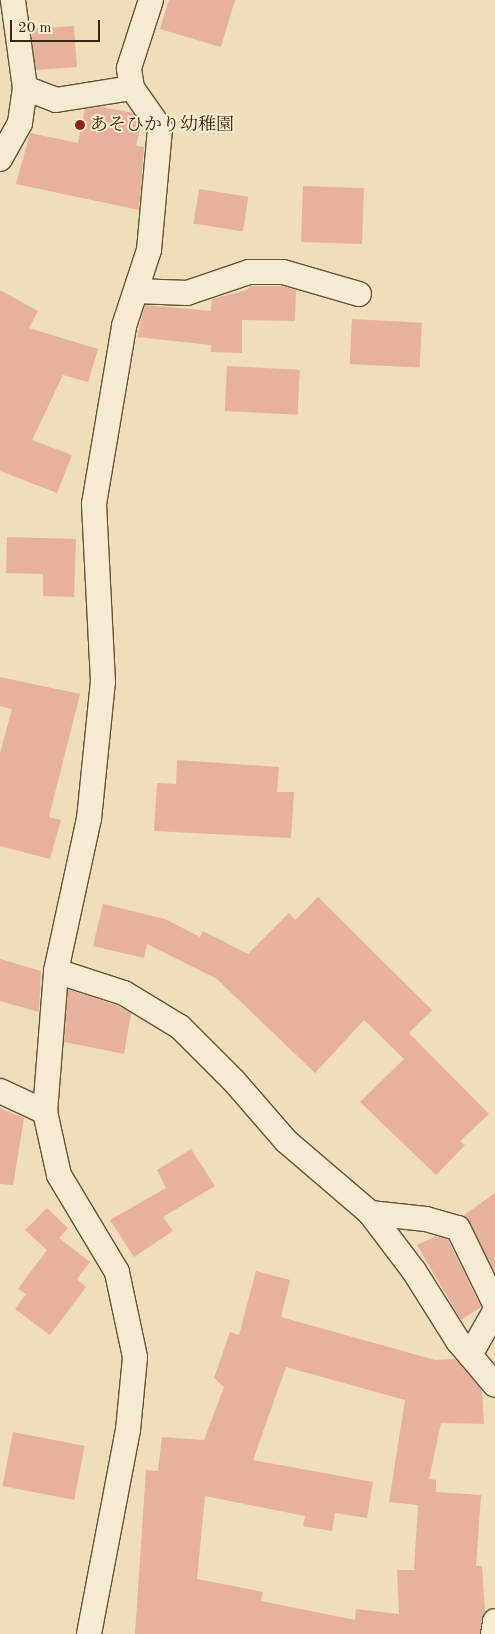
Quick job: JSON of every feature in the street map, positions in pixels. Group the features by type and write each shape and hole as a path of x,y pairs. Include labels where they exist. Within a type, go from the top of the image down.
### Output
{"street":[{"path":"0,159 20,123 25,88 13,0"},
{"path":"89,1634 128,1430 135,1357 117,1272 59,1175 45,1112 56,971 89,819 103,682 94,504 124,326 149,250 160,128 132,88 129,68 151,0"},
{"path":"25,88 56,100 132,88"},
{"path":"136,290 186,292 249,272 283,272 359,294"},
{"path":"56,971 124,993 180,1027 234,1081 286,1141 370,1213 414,1271 470,1355 495,1385"},
{"path":"0,1090 45,1112"},
{"path":"370,1213 426,1219 458,1228 495,1304"},
{"path":"470,1355 495,1311"},
{"path":"494,1634 495,1621"}],"building":[{"path":"169,0 235,0 221,47 160,29"},
{"path":"74,26 77,67 34,70 31,29"},
{"path":"102,107 133,113 141,125 136,146 144,147 139,210 16,184 30,133 78,143 85,109"},
{"path":"303,186 364,188 362,244 301,242"},
{"path":"199,189 248,197 243,231 194,224"},
{"path":"251,286 281,286 296,290 295,321 242,320 242,353 211,352 211,345 137,337 145,305 211,311 212,299 247,290"},
{"path":"0,290 38,311 29,328 98,349 88,382 63,375 32,440 72,455 57,493 0,471"},
{"path":"352,319 422,323 420,368 350,364"},
{"path":"227,366 300,370 298,415 225,411"},
{"path":"7,537 76,539 74,597 43,596 43,574 6,573"},
{"path":"0,677 80,694 49,817 61,820 50,859 0,846 0,753 12,709 0,706"},
{"path":"177,760 279,767 277,792 294,792 291,838 154,831 157,783 176,784"},
{"path":"318,897 432,1010 409,1033 489,1114 460,1141 465,1145 436,1175 360,1102 404,1059 364,1020 315,1073 217,979 147,944 144,958 93,946 103,904 165,919 200,937 203,931 248,954 289,913 295,920"},
{"path":"0,959 41,971 39,1012 0,1001"},
{"path":"68,989 118,1006 131,1013 124,1054 64,1042"},
{"path":"0,1108 24,1118 13,1185 0,1184"},
{"path":"191,1149 215,1186 163,1217 173,1231 134,1257 110,1220 166,1188 157,1170"},
{"path":"495,1193 495,1273 464,1215"},
{"path":"47,1208 68,1228 59,1238 90,1262 77,1279 86,1287 50,1335 15,1309 26,1294 18,1289 47,1250 25,1230"},
{"path":"436,1236 448,1240 481,1307 461,1320 417,1245"},
{"path":"256,1271 290,1280 281,1317 435,1360 455,1359 482,1390 484,1424 441,1423 429,1479 436,1480 436,1492 481,1495 476,1566 482,1566 485,1612 480,1634 135,1634 146,1470 158,1471 162,1437 204,1440 224,1387 214,1378 230,1332 239,1335","holes":["286,1367 405,1400 389,1502 418,1505 414,1570 397,1570 399,1614 356,1609 355,1620 261,1601 263,1592 197,1579 205,1496 305,1516 303,1526 332,1531 335,1513 367,1518 373,1482 253,1460"]},
{"path":"13,1432 85,1446 74,1500 3,1486"}],"place":[{"name":"あそひかり幼稚園","path":"80,125"}]}
